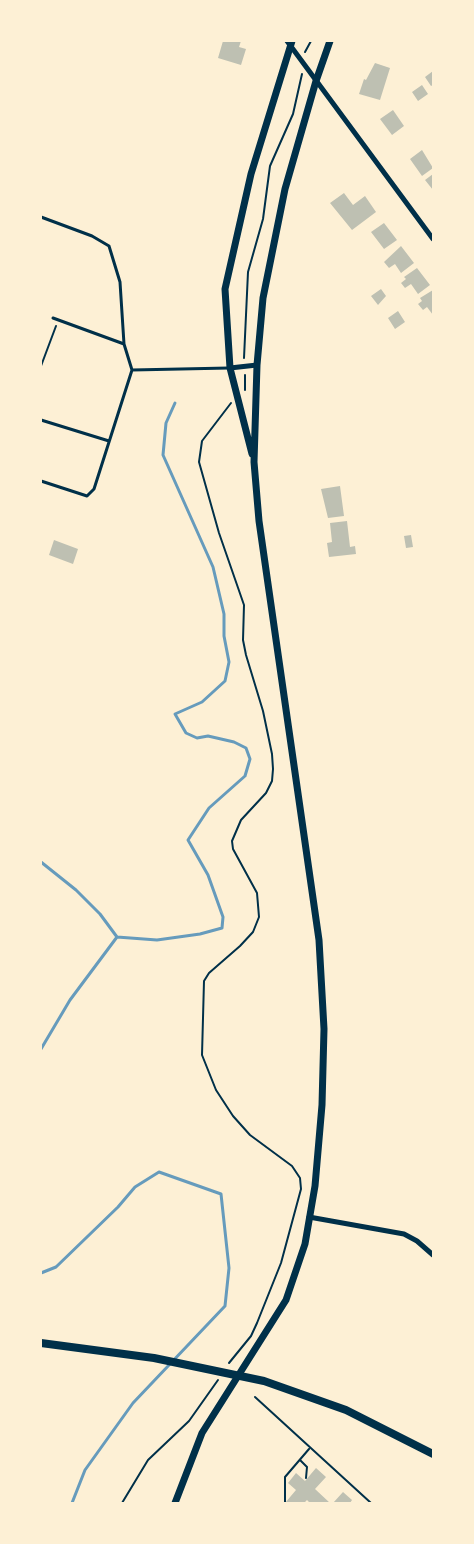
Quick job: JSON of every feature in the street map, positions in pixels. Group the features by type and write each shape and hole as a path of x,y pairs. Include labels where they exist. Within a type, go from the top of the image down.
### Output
{"main road":[{"path":"41,1343 102,1350 239,1374 292,1389 346,1410 432,1453"}],"street":[{"path":"175,1503 202,1433 286,1300 304,1244 315,1186 322,1105 324,1029 319,940 261,530 254,462 257,365 263,298 285,189 316,81 330,41"},
{"path":"290,43 433,239"},
{"path":"254,462 230,368 225,289 251,174 290,43"},
{"path":"230,368 257,365"},
{"path":"309,1218 404,1234 417,1241 433,1256"}],"lane":[{"path":"41,217 92,236 109,246 120,282 124,344 132,370 94,489 87,496 41,481"},
{"path":"53,318 124,344"},
{"path":"132,370 230,368"},
{"path":"41,420 109,441"}],"path":[{"path":"305,51 311,41"},
{"path":"244,355 248,272 263,219 270,166 293,114 301,80"},
{"path":"41,366 58,320"},
{"path":"241,395 245,391 245,375"},
{"path":"233,401 223,410 202,441 199,462 219,533 244,605 243,640 263,711 272,754 273,769 272,781 266,793 241,820 232,841 233,849 257,893 259,917 253,932 214,968 204,981 202,1055 216,1090 233,1116 250,1135 292,1166 300,1178 301,1188 281,1263 257,1323 251,1336 234,1355"},
{"path":"122,1503 148,1460 189,1421 214,1385"},
{"path":"255,1397 371,1503"},
{"path":"285,1503 284,1479 310,1448"},
{"path":"300,1460 308,1470 306,1478"},
{"path":"290,1472 293,1475"},
{"path":"364,1503 367,1499"}],"building":[{"path":"223,41 241,41 239,47 246,49 241,65 218,58"},
{"path":"375,63 390,68 380,100 359,94 364,79 366,80"},
{"path":"433,71 433,85 431,86 425,77"},
{"path":"422,85 428,94 418,101 412,92"},
{"path":"393,110 404,126 392,135 380,119"},
{"path":"422,150 433,168 422,176 410,159"},
{"path":"433,174 433,190 425,180"},
{"path":"344,193 353,205 365,196 376,212 352,230 330,203"},
{"path":"384,223 397,240 384,249 371,232"},
{"path":"401,246 414,263 401,273 395,264 389,268 384,262"},
{"path":"417,268 430,285 418,294 411,284 405,288 401,283 406,279 404,277"},
{"path":"381,289 386,296 378,305 371,296"},
{"path":"433,290 433,315 427,307 423,310 418,304 422,301 420,298"},
{"path":"398,311 405,322 395,329 388,318"},
{"path":"340,486 344,516 328,518 321,489"},
{"path":"347,521 350,547 355,546 356,554 329,557 327,543 332,542 330,523"},
{"path":"411,535 413,547 406,548 404,536"},
{"path":"54,540 78,549 73,564 49,555"},
{"path":"316,1468 326,1477 315,1489 330,1503 310,1503 307,1500 304,1503 285,1503 296,1490 288,1483 296,1473 305,1481"},
{"path":"343,1492 352,1500 350,1503 333,1503"}],"waterway":[{"path":"117,937 157,940 200,934 222,928 223,917 208,875 188,840 209,808 245,776 250,759 246,748 234,742 208,736 197,738 186,733 175,714 202,702 225,681 229,662 224,636 224,614 213,567 163,455 166,423 175,403"},
{"path":"41,862 76,890 100,914 117,937 70,1000 41,1049"},
{"path":"41,1273 56,1267 118,1207 135,1187 159,1172 221,1194 229,1268 225,1306 133,1403 85,1470 72,1503"}]}
